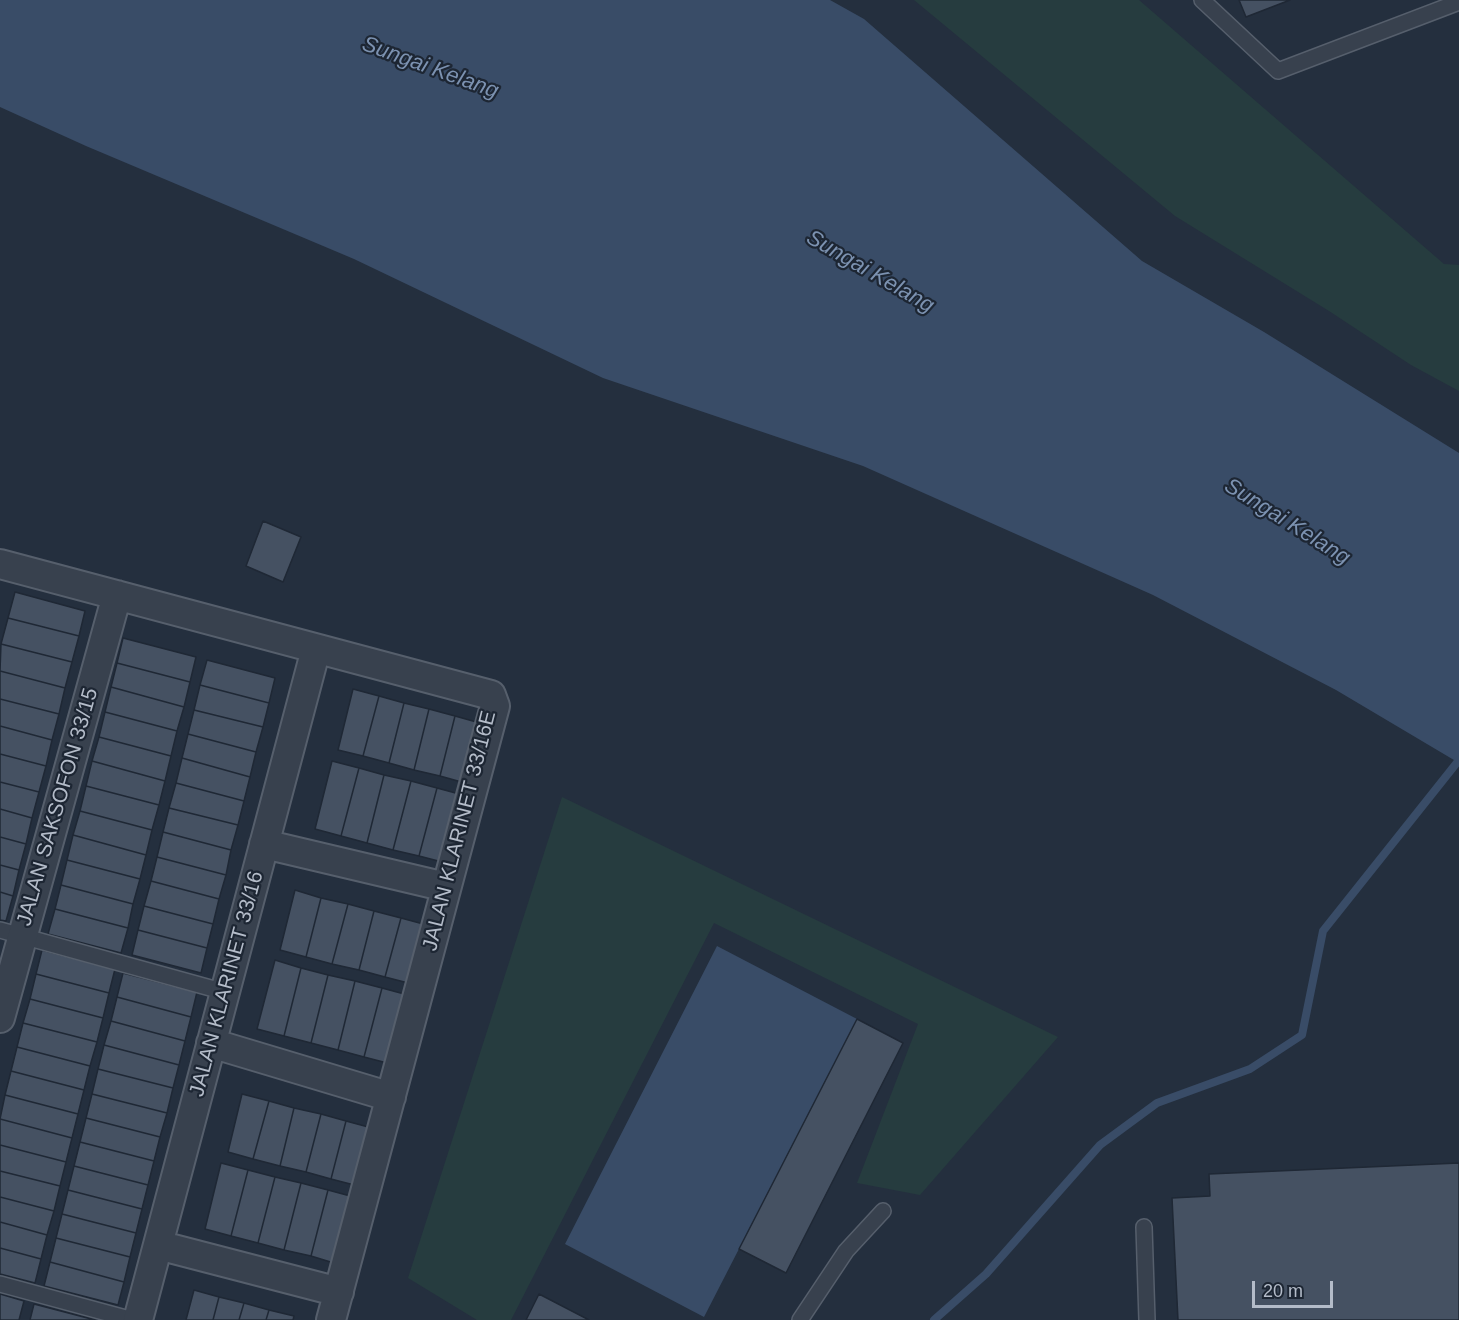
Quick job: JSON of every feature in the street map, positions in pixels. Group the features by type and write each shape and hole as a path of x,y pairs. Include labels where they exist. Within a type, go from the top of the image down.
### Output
{"street":[{"name":"JALAN KLARINET 33/16E","path":"0,564 491,695 495,706 331,1320"},
{"name":"JALAN SAKSOFON 33/15","path":"0,1018 11,933 117,595"},
{"name":"JALAN KLARINET 33/16","path":"138,1320 316,649"},
{"path":"264,844 446,887"},
{"path":"212,1043 391,1097"},
{"path":"158,1245 339,1292"}],"lane":[{"path":"1202,0 1278,71 1459,2"},
{"path":"11,933 225,992"},
{"path":"800,1320 846,1251 883,1211"},
{"path":"1144,1227 1147,1320"},
{"path":"0,1284 133,1320"}],"green space":[{"path":"914,0 1139,0 1444,264 1459,265 1459,391 1411,365 1329,311 1175,216"},
{"path":"562,797 1058,1037 920,1195 857,1183 918,1024 714,923 511,1320 477,1320 408,1278"}],"water":[{"name":"Sungai Kelang","path":"0,0 830,0 864,19 1142,261 1264,332 1459,453 1459,763 1336,690 1153,595 863,466 603,378 354,259 86,146 0,107"},
{"path":"717,946 857,1019 704,1317 565,1244"}],"building":[{"path":"1239,0 1290,0 1246,17"},
{"path":"263,521 301,537 283,582 246,566"},
{"path":"15,592 85,611 79,636 8,618"},
{"path":"8,618 79,636 72,662 1,644"},
{"path":"123,638 196,657 190,682 117,663"},
{"path":"1,644 72,662 65,688 0,671"},
{"path":"207,660 275,678 269,703 200,685"},
{"path":"117,663 190,682 184,707 111,687"},
{"path":"0,671 65,688 59,714 0,699"},
{"path":"200,685 269,703 263,727 194,710"},
{"path":"111,687 184,707 177,731 105,712"},
{"path":"353,689 379,696 363,756 338,750"},
{"path":"379,696 404,703 389,763 363,756"},
{"path":"0,699 59,714 52,740 0,726"},
{"path":"404,703 429,709 414,770 389,763"},
{"path":"429,709 455,716 440,776 414,770"},
{"path":"194,710 263,727 256,752 188,734"},
{"path":"105,712 177,731 171,756 99,737"},
{"path":"455,716 480,723 465,783 440,776"},
{"path":"0,726 52,740 46,766 0,754"},
{"path":"188,734 256,752 250,777 182,758"},
{"path":"99,737 171,756 165,781 92,761"},
{"path":"0,754 46,766 39,792 0,782"},
{"path":"182,758 250,777 244,801 176,783"},
{"path":"92,761 165,781 159,805 86,786"},
{"path":"332,761 359,768 341,836 315,829"},
{"path":"359,768 384,775 367,843 341,836"},
{"path":"384,775 411,781 393,850 367,843"},
{"path":"411,781 437,788 419,856 393,850"},
{"path":"0,782 39,792 32,818 0,809"},
{"path":"176,783 244,801 238,825 169,808"},
{"path":"86,786 159,805 152,830 80,811"},
{"path":"437,788 463,795 446,863 419,856"},
{"path":"169,808 238,825 231,850 163,832"},
{"path":"0,809 32,818 26,844 0,837"},
{"path":"80,811 152,830 146,855 73,835"},
{"path":"163,832 231,850 226,875 157,857"},
{"path":"73,835 146,855 140,879 67,860"},
{"path":"0,837 26,844 19,870 0,865"},
{"path":"157,857 226,875 219,899 151,881"},
{"path":"67,860 140,879 133,904 61,885"},
{"path":"0,865 19,870 13,896 0,892"},
{"path":"151,881 219,899 213,924 144,906"},
{"path":"61,885 133,904 128,928 55,909"},
{"path":"295,890 321,898 306,957 280,950"},
{"path":"0,892 13,896 6,921 0,920"},
{"path":"321,898 348,904 332,964 306,957"},
{"path":"348,904 374,911 359,970 332,964"},
{"path":"144,906 213,924 207,948 138,930"},
{"path":"55,909 128,928 121,953 48,934"},
{"path":"374,911 401,918 385,977 359,970"},
{"path":"401,918 427,925 412,984 385,977"},
{"path":"138,930 207,948 201,973 132,955"},
{"path":"42,950 115,969 109,993 36,974"},
{"path":"275,960 301,968 284,1036 257,1029"},
{"path":"301,968 328,975 311,1043 284,1036"},
{"path":"123,973 197,992 191,1017 117,997"},
{"path":"36,974 109,993 103,1018 30,999"},
{"path":"328,975 355,981 338,1050 311,1043"},
{"path":"355,981 382,988 364,1057 338,1050"},
{"path":"382,988 408,995 391,1064 364,1057"},
{"path":"117,997 191,1017 185,1041 111,1021"},
{"path":"30,999 103,1018 97,1042 23,1023"},
{"path":"857,1019 903,1043 786,1273 739,1249"},
{"path":"111,1021 185,1041 179,1065 104,1045"},
{"path":"23,1023 97,1042 90,1066 17,1047"},
{"path":"104,1045 179,1065 173,1088 98,1069"},
{"path":"17,1047 90,1066 84,1090 11,1071"},
{"path":"98,1069 173,1088 167,1113 92,1094"},
{"path":"11,1071 84,1090 78,1114 5,1095"},
{"path":"92,1094 167,1113 160,1137 86,1118"},
{"path":"242,1094 269,1101 253,1159 228,1152"},
{"path":"5,1095 78,1114 72,1138 0,1119"},
{"path":"269,1101 294,1108 280,1166 253,1159"},
{"path":"294,1108 321,1114 306,1172 280,1166"},
{"path":"321,1114 346,1121 331,1179 306,1172"},
{"path":"86,1118 160,1137 154,1161 80,1142"},
{"path":"0,1119 72,1138 66,1162 0,1145"},
{"path":"346,1121 372,1128 358,1186 331,1179"},
{"path":"80,1142 154,1161 148,1185 74,1166"},
{"path":"0,1145 66,1162 60,1186 0,1171"},
{"path":"221,1163 248,1170 231,1236 205,1229"},
{"path":"1459,1163 1459,1320 1178,1320 1172,1198 1210,1196 1209,1174"},
{"path":"74,1166 148,1185 142,1209 68,1190"},
{"path":"248,1170 275,1177 258,1243 231,1236"},
{"path":"0,1171 60,1186 54,1211 0,1197"},
{"path":"275,1177 301,1183 284,1250 258,1243"},
{"path":"301,1183 328,1190 311,1256 284,1250"},
{"path":"68,1190 142,1209 136,1233 62,1214"},
{"path":"328,1190 354,1197 337,1264 311,1256"},
{"path":"0,1197 54,1211 47,1235 0,1222"},
{"path":"62,1214 136,1233 130,1257 56,1238"},
{"path":"0,1222 47,1235 41,1259 0,1248"},
{"path":"56,1238 130,1257 124,1282 50,1262"},
{"path":"0,1248 41,1259 35,1283 0,1274"},
{"path":"50,1262 124,1282 118,1305 44,1286"},
{"path":"194,1290 219,1297 213,1320 186,1320"},
{"path":"0,1294 24,1301 19,1320 0,1320"},
{"path":"539,1294 589,1320 526,1320"},
{"path":"219,1297 244,1303 239,1320 213,1320"},
{"path":"244,1303 269,1310 266,1320 239,1320"},
{"path":"34,1304 95,1320 30,1320"},
{"path":"269,1310 294,1316 293,1320 266,1320"}],"waterway":[{"path":"934,1320 986,1274 1100,1145 1157,1103 1250,1069 1302,1035 1323,931 1459,760"}]}
